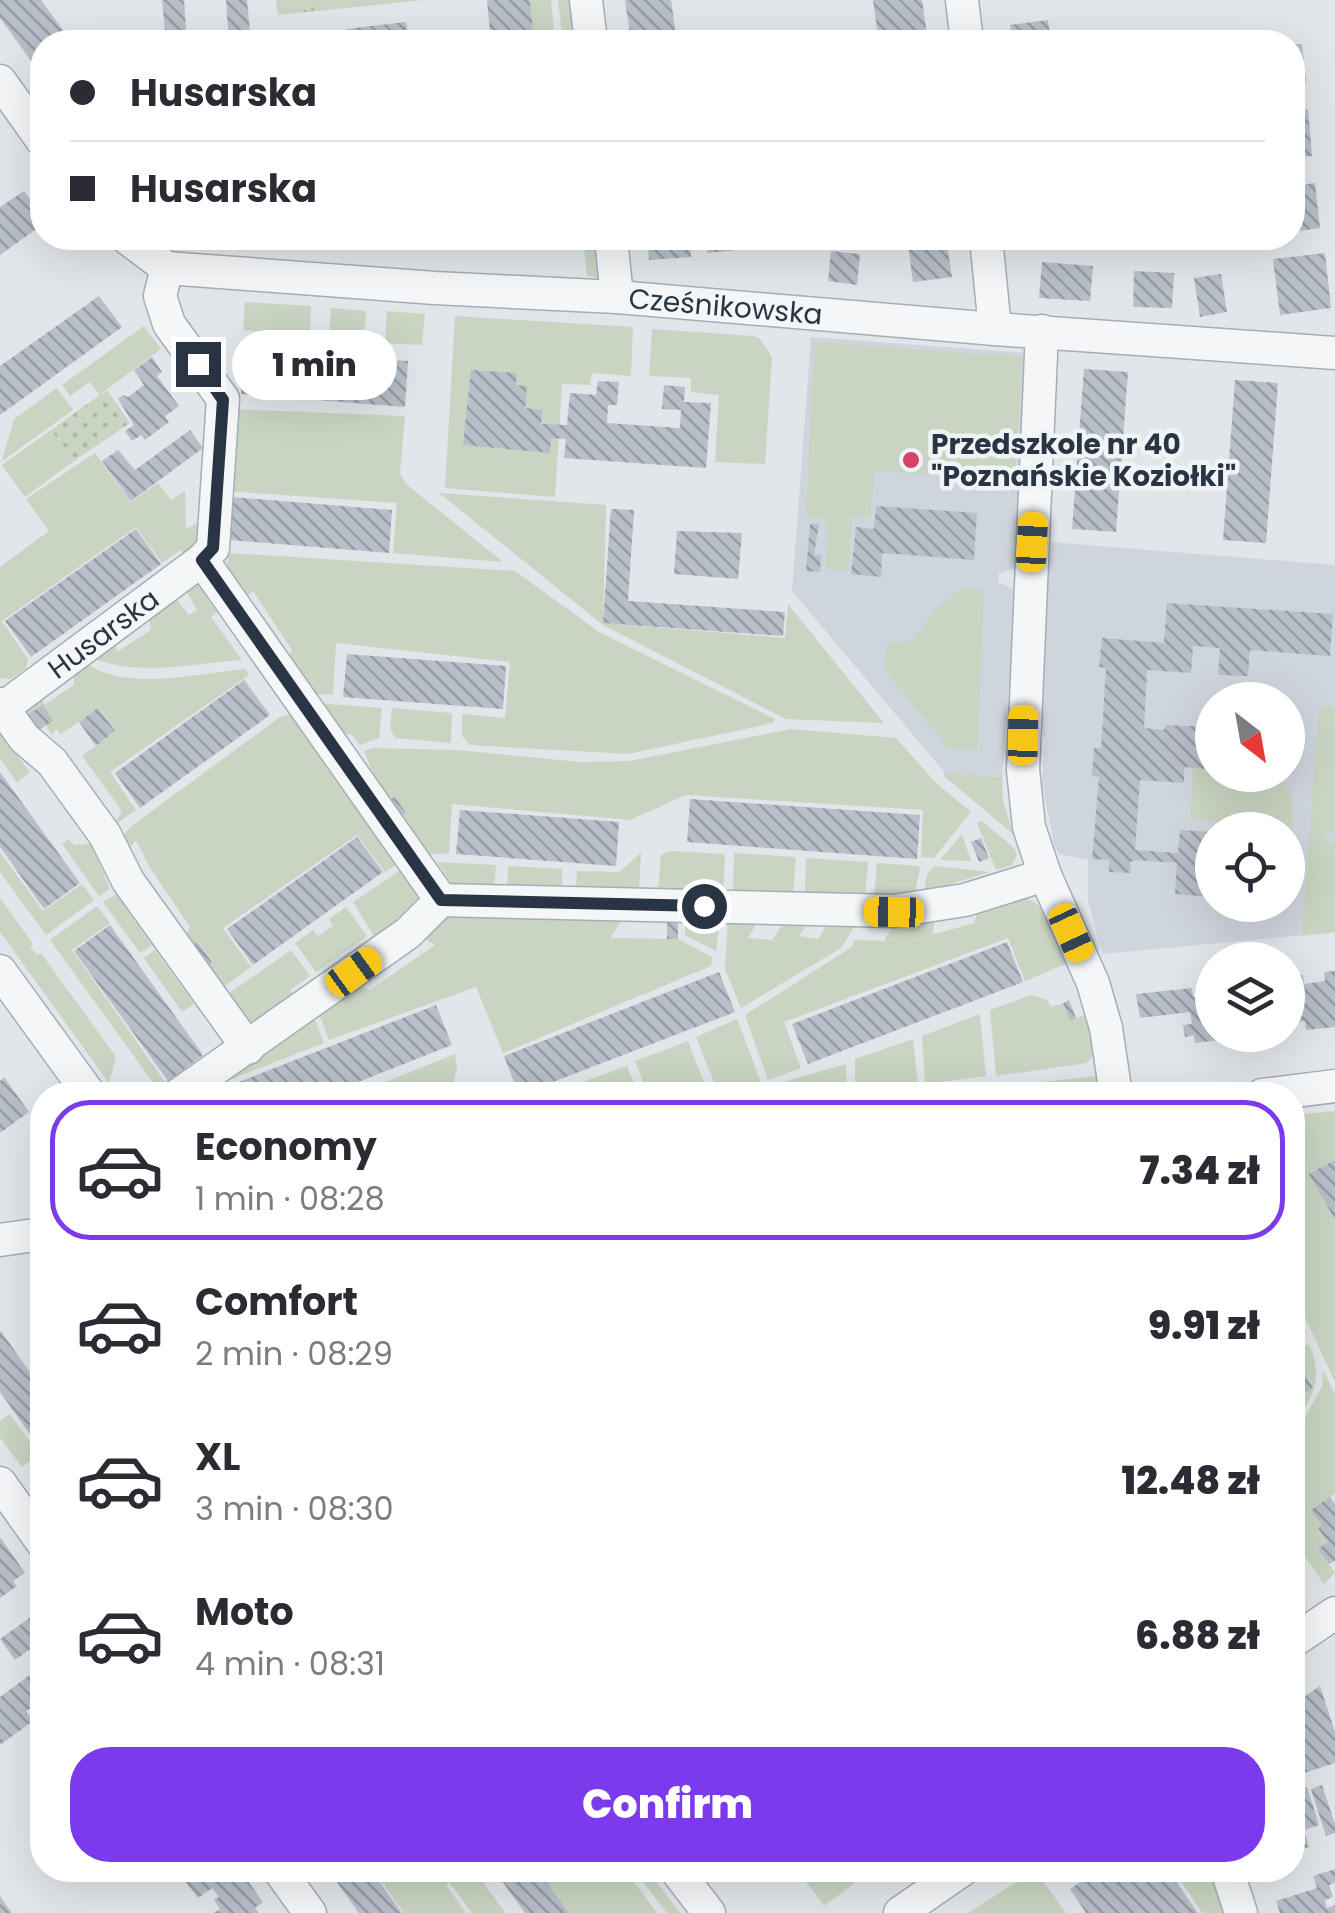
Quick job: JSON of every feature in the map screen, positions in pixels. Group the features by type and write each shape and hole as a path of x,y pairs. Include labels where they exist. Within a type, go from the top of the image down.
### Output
{"street":[{"path":"586,0 590,30"},
{"path":"962,0 965,30"},
{"path":"0,81 30,123"},
{"path":"143,250 167,268 160,296 169,324 223,400 213,548 202,560 441,900"},
{"path":"612,250 617,297"},
{"path":"987,250 995,329"},
{"name":"Cześnikowska","path":"167,268 617,297 995,329 1335,352"},
{"path":"1042,331 1022,770 1029,828 1045,876 1094,983 1114,1082"},
{"name":"Husarska","path":"2,706 202,560"},
{"path":"2,706 24,738 52,762 105,834 128,881 248,1048"},
{"path":"197,1082 408,933 441,900 894,912 965,900 1045,876"},
{"path":"0,971 81,1082"},
{"path":"1305,1090 1335,1086"},
{"path":"0,1240 30,1236"},
{"path":"0,1483 30,1525"},
{"path":"1305,1633 1335,1613"},
{"path":"288,1882 310,1913"},
{"path":"685,1882 709,1913"},
{"path":"900,1913 945,1882"},
{"path":"1231,1882 1241,1913"}],"shaded area":[{"name":"Przedszkole nr 40 \"Poznańskie Koziołki\"","path":"811,337 1027,353 1016,568 999,573 998,582 1016,590 1002,777 945,773 792,591"},
{"path":"1050,542 1335,565 1335,932 1195,942 1195,945 1103,954 1088,902 1088,860 1059,854 1054,844 1042,782 1045,740 1038,723"}],"green space":[{"path":"276,0 424,0 278,15"},
{"path":"530,0 551,0 554,30 533,30"},
{"path":"558,0 572,0 576,30 562,30"},
{"path":"584,250 598,250 598,277 587,276"},
{"path":"245,302 311,306 310,335 243,330"},
{"path":"331,308 366,311 364,340 329,338"},
{"path":"387,311 425,314 422,345 385,343"},
{"path":"455,316 633,327 631,376 592,373 590,385 562,384 555,497 445,488"},
{"path":"144,326 161,349 99,395 90,382 70,396 62,385"},
{"path":"652,329 759,338 772,357 765,464 715,462 719,395 691,392 691,378 649,376"},
{"path":"814,342 1022,357 1015,480 875,471 870,517 852,516 848,570 826,569 828,519 806,517"},
{"path":"57,388 73,410 2,461 14,419"},
{"path":"107,390 130,423 74,461 51,430"},
{"path":"230,409 405,416 400,473 406,484 503,562 393,553 397,503 225,491"},
{"path":"51,430 74,461 25,497 2,465"},
{"path":"95,453 131,502 158,483 171,500 185,491 186,529 206,518 203,539 184,555 180,550 162,563 136,527 2,621 28,659 26,668 11,679 0,678 0,567 49,531 26,499"},
{"path":"439,493 606,505 603,623 785,638 788,604 884,723 786,719 603,625"},
{"path":"229,553 515,571 599,632 775,719 773,723 628,754 470,745 462,736 462,714 505,718 510,662 336,643 333,695 307,694 285,665 292,650 253,591 247,596 227,566"},
{"path":"193,584 204,587 213,596 208,600 217,612 211,617 242,660 140,668 101,661 83,653 114,631 117,652 151,630 148,607 174,596 189,615 197,610 187,592"},
{"path":"962,589 984,589 977,751 949,748 884,669 888,643 912,641 940,605"},
{"path":"78,658 96,669 137,679 245,669 249,675 110,772 136,810 112,827 122,811 82,756 115,732 99,708 61,734 56,729 52,735 46,725 40,729 44,736 19,715 40,684 44,705 74,685 73,662"},
{"path":"318,703 382,708 379,738 360,745 351,734 338,734"},
{"path":"1319,705 1335,707 1335,832 1326,833 1327,843 1335,843 1335,932 1302,936"},
{"path":"392,708 452,713 451,743 395,738 390,729"},
{"path":"300,712 292,718 396,865 385,872 357,835 223,928 251,967 218,991 203,969 212,961 198,941 187,949 183,943 190,927 136,840 125,855 118,841 133,825 280,717"},
{"path":"791,729 896,738 937,784 971,812 934,858 921,857 923,810 686,795 630,820 452,804 449,853 427,855 401,817 406,813 395,797 389,800 378,785 364,751 457,750 581,762 630,761"},
{"path":"0,734 30,772 17,782 0,759"},
{"path":"1193,768 1195,792 1291,792 1292,812 1195,812 1195,819 1190,819"},
{"path":"945,773 1002,777 1003,801 1013,834 944,776"},
{"path":"982,821 1014,848 1017,855 1012,865 996,870 977,823"},
{"path":"962,834 971,861 940,860"},
{"path":"69,839 74,845 91,844 110,889 99,896 62,844"},
{"path":"670,851 725,854 723,892 658,891 661,855"},
{"path":"0,852 43,911 82,884 94,900 46,935 0,872"},
{"path":"641,853 639,890 576,887 577,871 619,872"},
{"path":"734,853 796,857 793,895 733,894"},
{"path":"806,858 868,862 865,898 805,896"},
{"path":"437,862 496,865 494,889 454,887"},
{"path":"877,863 918,866 914,896 874,897"},
{"path":"407,866 421,899 377,941 353,902"},
{"path":"508,866 562,869 562,887 507,885"},
{"path":"934,866 990,872 924,892 927,875"},
{"path":"116,894 152,946 140,953 103,902"},
{"path":"1025,896 1040,906 1068,963 1025,981 1008,938 784,1022 801,1068 768,1080 745,1015 852,947 854,940 884,941 895,922 936,915 932,935 974,923 981,900"},
{"path":"0,898 33,944 30,947 37,955 41,953 116,1057 109,1082 108,1082 0,932"},
{"path":"97,906 110,923 72,950 165,1082 153,1082 50,940"},
{"path":"346,907 367,936 316,972 295,943 313,930 318,936 333,926 329,919"},
{"path":"624,917 610,938 678,939 712,957 711,966 503,1053 476,987 329,1040 316,1006 351,981 370,990 435,945 418,934 442,918"},
{"path":"685,918 720,919 716,951 685,935"},
{"path":"728,919 758,921 748,938 772,940 785,921 809,921 799,936 818,939 829,922 857,922 841,948 741,1008 725,969"},
{"path":"155,950 194,1004 182,1012 144,958"},
{"path":"291,950 310,976 290,990 295,998 254,1027 221,999"},
{"path":"1031,995 1047,1000 1051,1007 1063,1003 1070,1020 1088,1014 1097,1050 1087,1063 996,1076 990,1010"},
{"path":"311,1010 324,1043 221,1082"},
{"path":"980,1014 986,1076 925,1082 922,1036"},
{"path":"737,1019 761,1082 714,1082 696,1037"},
{"path":"913,1039 918,1082 855,1082 855,1059"},
{"path":"688,1041 704,1082 643,1082 635,1061"},
{"path":"455,1054 454,1082 385,1082"},
{"path":"846,1064 847,1082 783,1082"},
{"path":"627,1066 634,1082 582,1082"},
{"path":"1105,1075 1104,1082 1041,1082"},
{"path":"1335,1111 1335,1160 1310,1175 1335,1220 1335,1382 1305,1317 1305,1114"},
{"path":"1309,1344 1314,1357 1316,1378 1314,1388 1305,1407 1305,1392 1313,1387 1305,1373 1305,1346"},
{"path":"1323,1370 1335,1394 1335,1494 1312,1510 1328,1542 1319,1549 1335,1573 1324,1584 1305,1557 1305,1417 1322,1387"},
{"path":"10,1414 30,1442 30,1461 22,1467 0,1438 0,1421"},
{"path":"382,1882 449,1882 446,1885 466,1913 404,1913"},
{"path":"449,1882 483,1882 505,1913 472,1913"},
{"path":"547,1882 634,1882 657,1913 569,1913"},
{"path":"643,1882 657,1882 680,1913 667,1913"},
{"path":"806,1882 856,1882 824,1906"},
{"path":"1016,1882 1044,1882 1066,1913 968,1913"},
{"path":"1182,1882 1219,1882 1229,1913 1202,1913"}],"building":[{"path":"0,0 41,0 63,30 30,30 30,59 0,18"},
{"path":"162,0 184,0 186,30 165,30"},
{"path":"226,0 247,0 250,30 228,30"},
{"path":"487,0 530,0 533,30 490,30"},
{"path":"625,0 671,0 675,30 629,30"},
{"path":"873,0 922,0 926,30 877,30"},
{"path":"1048,20 1049,30 1011,30 1010,25"},
{"path":"406,22 407,30 346,30"},
{"path":"1308,109 1312,156 1305,157"},
{"path":"1315,183 1320,228 1305,230 1305,184"},
{"path":"24,191 30,199 30,234 0,255 0,207"},
{"path":"648,250 691,250 691,257 649,260"},
{"path":"909,250 948,250 952,277 913,282"},
{"path":"831,251 860,254 857,285 828,281"},
{"path":"1325,253 1331,308 1280,315 1273,259"},
{"path":"1042,262 1093,266 1090,301 1039,298"},
{"path":"1134,271 1174,273 1172,308 1133,307"},
{"path":"1221,274 1227,312 1200,317 1194,278"},
{"path":"99,296 122,327 0,415 0,366"},
{"path":"244,349 408,361 405,407 241,394"},
{"path":"152,357 162,372 157,376 179,406 165,416 169,422 145,440 141,435 132,441 125,431 134,425 118,399 144,385 134,370"},
{"path":"1084,369 1128,372 1116,532 1072,529"},
{"path":"471,370 517,373 516,385 527,386 525,408 542,410 541,424 567,425 570,393 596,395 598,381 619,382 617,405 608,405 607,423 680,428 681,410 662,409 664,385 685,387 684,402 711,403 706,468 564,458 566,439 551,438 550,453 463,445"},
{"path":"1235,380 1278,383 1266,543 1223,540"},
{"path":"190,430 203,448 131,501 102,461 118,450 135,470"},
{"path":"233,497 392,510 389,553 230,540"},
{"path":"876,506 977,513 974,560 882,553 881,577 851,574 856,527 874,529"},
{"path":"611,509 634,510 628,601 785,612 783,636 603,623"},
{"path":"810,524 819,524 814,555 821,555 820,572 806,571"},
{"path":"136,529 161,564 31,657 5,621"},
{"path":"677,531 742,533 738,579 674,574"},
{"path":"1167,603 1333,614 1330,656 1250,650 1248,676 1218,675 1220,648 1193,646 1191,673 1147,670 1144,728 1195,726 1195,768 1184,767 1184,783 1140,780 1135,850 1178,853 1180,830 1195,831 1195,896 1175,894 1177,863 1136,860 1130,862 1131,873 1109,872 1109,860 1092,859 1099,777 1092,776 1094,748 1101,748 1106,668 1099,667 1102,638 1164,643"},
{"path":"347,654 506,666 503,709 343,697"},
{"path":"244,680 270,715 140,808 115,773"},
{"path":"43,705 53,721 37,731 27,715"},
{"path":"98,708 115,731 96,746 79,722"},
{"path":"0,772 80,883 44,909 0,847"},
{"path":"395,797 406,813 401,817 389,800"},
{"path":"690,799 920,815 917,859 687,842"},
{"path":"460,810 619,822 616,866 456,854"},
{"path":"357,837 383,872 253,965 227,929"},
{"path":"981,838 989,858 979,862 971,842"},
{"path":"667,921 678,921 678,939 667,939"},
{"path":"110,925 203,1055 168,1081 74,951"},
{"path":"197,941 212,962 203,969 187,949"},
{"path":"1007,942 1023,982 808,1064 792,1024"},
{"path":"1335,971 1335,1027 1306,1030 1305,984 1325,981 1324,972"},
{"path":"719,972 735,1012 553,1082 514,1082 504,1056"},
{"path":"1192,988 1195,1043 1194,1035 1185,1037 1183,1025 1192,1024 1190,1012 1140,1018 1136,994"},
{"path":"1069,1000 1076,1018 1070,1021 1063,1003"},
{"path":"436,1005 452,1045 358,1082 239,1082"},
{"path":"4,1077 29,1112 0,1133 0,1081"},
{"path":"1335,1160 1335,1220 1309,1174"},
{"path":"0,1330 30,1372 30,1434 0,1392"},
{"path":"1305,1374 1313,1388 1305,1392"},
{"path":"1330,1497 1335,1504 1335,1561 1329,1564 1318,1549 1328,1542 1311,1510"},
{"path":"0,1537 25,1573 13,1581 17,1586 0,1598"},
{"path":"30,1618 30,1649 15,1660 0,1639"},
{"path":"30,1675 30,1708 26,1711 30,1723 0,1745 0,1697"},
{"path":"1320,1686 1335,1732 1335,1763 1305,1773 1305,1696"},
{"path":"1322,1785 1335,1824 1335,1833 1326,1836 1311,1789"},
{"path":"1305,1788 1319,1825 1305,1830 1306,1805"},
{"path":"1335,1869 1335,1883 1329,1885 1333,1897 1325,1900 1327,1908 1335,1905 1335,1913 1280,1913 1276,1901 1317,1888 1313,1876"},
{"path":"186,1882 249,1882 263,1902 255,1908 259,1913 214,1913 220,1909 214,1900 219,1897 212,1888 198,1898"},
{"path":"337,1882 380,1882 402,1913 359,1913"},
{"path":"503,1882 547,1882 569,1913 525,1913"},
{"path":"1080,1882 1176,1882 1198,1913 1086,1913 1070,1889"},
{"path":"0,1896 12,1913 0,1913"}],"place":[{"name":"Przedszkole nr 40 \"Poznańskie Koziołki\"","path":"911,460"}],"route":[{"path":"198,364 223,400 213,548 202,560 441,900 704,906"}]}
